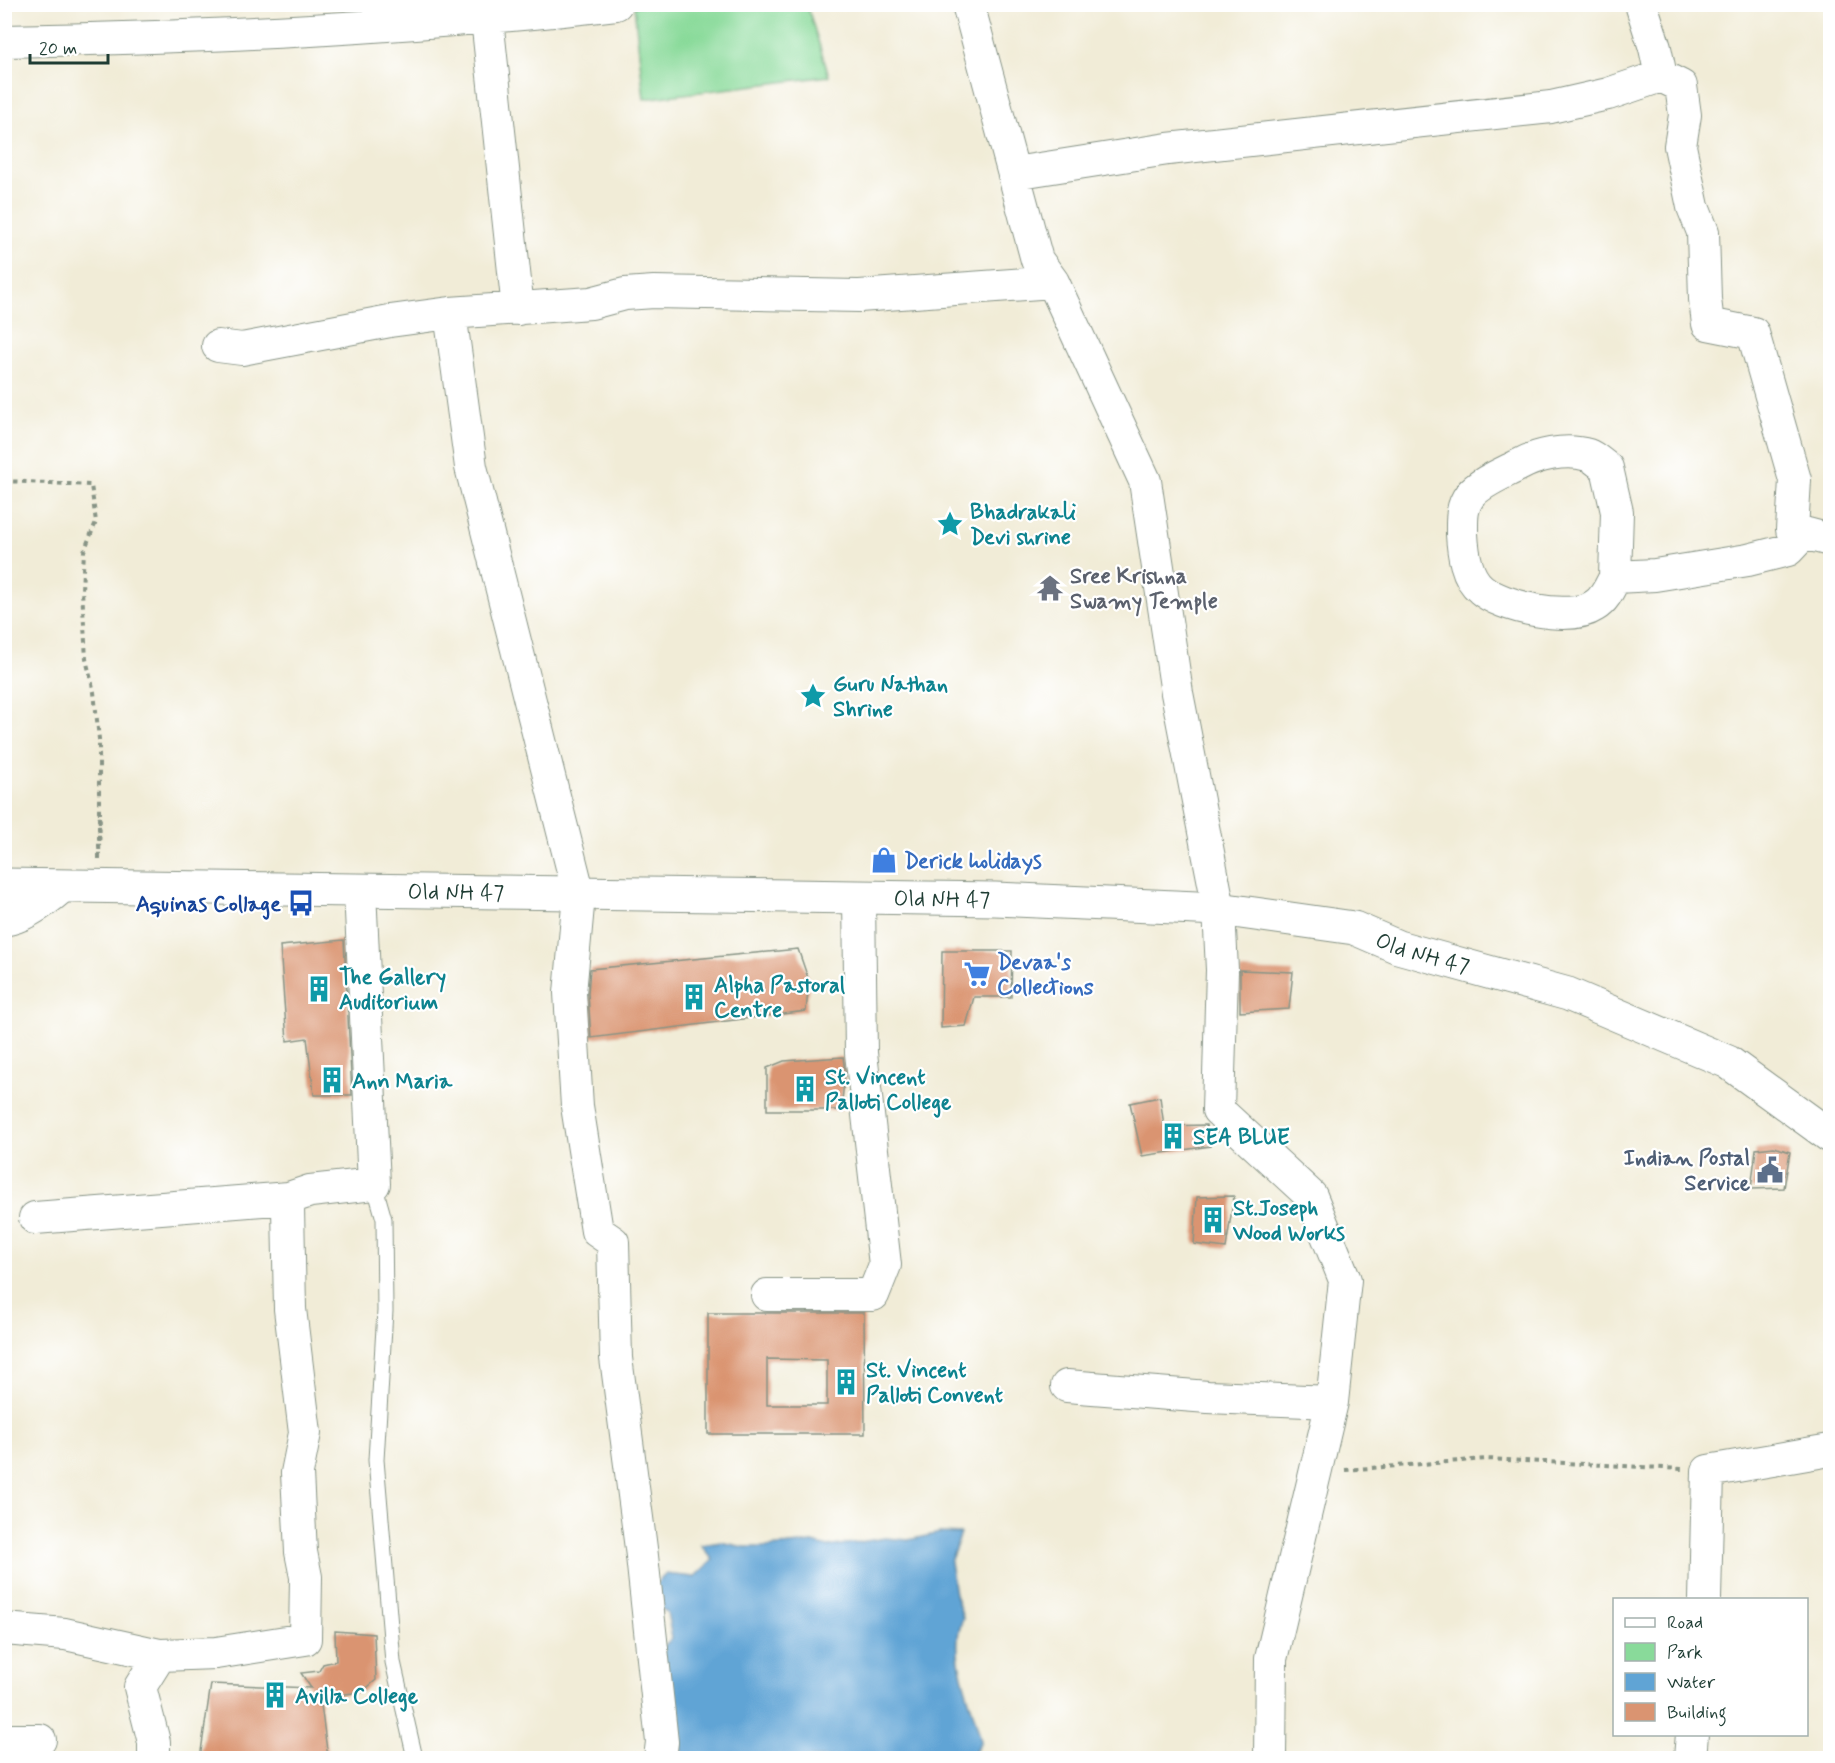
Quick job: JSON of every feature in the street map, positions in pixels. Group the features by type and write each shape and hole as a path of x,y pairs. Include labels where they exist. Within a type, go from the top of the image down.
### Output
{"main road":[{"name":"Old NH 47","path":"4,885 579,895 995,899 1219,909 1354,928 1398,946 1568,994 1728,1062 1830,1136"}],"street":[{"path":"4,41 209,36 616,4"},
{"path":"968,4 1036,260 1053,282 1145,481 1177,693 1219,909 1222,970 1218,1110 1311,1196 1345,1280 1332,1402 1271,1659 1270,1758"},
{"path":"1641,4 1661,76"},
{"path":"468,15 518,309"},
{"path":"1014,173 1168,149 1551,107 1608,94 1661,76 1681,86 1685,115 1680,146 1693,207 1702,232 1708,324 1753,333 1795,480 1792,530 1817,537"},
{"path":"218,346 242,349 390,321 450,313 591,303 625,294 654,291 859,296 1053,282"},
{"path":"450,313 471,467 579,895 570,993 577,1106 597,1231 613,1242 616,1358 642,1556 662,1742 660,1758"},
{"path":"1557,453 1588,455 1607,468 1617,512 1615,577 1605,596 1594,607 1574,612 1538,612 1494,597 1479,589 1467,568 1462,510 1471,494 1491,479 1524,462 1557,453"},
{"path":"1615,577 1655,575 1748,560 1788,550 1817,537"},
{"path":"4,871 62,887"},
{"path":"4,920 12,919 47,900 62,887"},
{"path":"35,1218 289,1198 310,1191 374,1184 360,891"},
{"path":"767,1295 873,1295 885,1265 861,1053 859,898"},
{"path":"4,1629 65,1634 160,1655 216,1653 305,1639 306,1577 301,1552 297,1473 305,1432 290,1309 289,1198"},
{"path":"1067,1386 1208,1397 1332,1402"},
{"path":"1705,1598 1708,1471 1830,1450"},
{"path":"154,1758 154,1742 140,1687 160,1655"},
{"path":"1690,1758 1692,1736"},
{"path":"4,1740 40,1740"}],"lane":[{"path":"374,1184 384,1219 385,1242 385,1311 376,1460 393,1662 415,1758"}],"path":[{"path":"4,481 91,484 96,522 84,551 82,590 86,659 94,692 99,739 98,888"},
{"path":"1315,1472 1486,1459 1708,1471"}],"green space":[{"path":"652,4 807,5 829,76 644,99 634,6"}],"water":[{"path":"940,1533 961,1534 950,1562 955,1594 963,1618 959,1632 959,1663 981,1742 971,1758 683,1758 680,1738 670,1706 677,1697 669,1689 660,1650 672,1638 667,1612 652,1603 654,1586 666,1574 694,1577 713,1560 701,1545 721,1542 744,1547 813,1543 828,1547 885,1538 908,1540"}],"building":[{"name":"The Gallery Auditorium","path":"344,940 352,1095 314,1095 307,1038 287,1041 280,946"},
{"name":"Alpha Pastoral Centre","path":"798,949 809,981 806,1011 591,1038 588,993 590,969"},
{"name":"Devaa's Collections","path":"942,951 1012,951 1011,997 974,997 966,1026 941,1028"},
{"path":"1240,970 1293,972 1289,1009 1240,1012"},
{"name":"St. Vincent Palloti College","path":"843,1057 845,1072 841,1110 767,1110 767,1068 784,1061"},
{"name":"SEA BLUE","path":"1160,1097 1164,1126 1206,1125 1210,1146 1142,1156 1130,1103"},
{"name":"Indian Postal Service","path":"1774,1147 1790,1152 1784,1188 1751,1189 1756,1149"},
{"name":"St.Joseph Wood Works","path":"1234,1196 1226,1248 1194,1244 1197,1197"},
{"name":"St. Vincent Palloti Convent","path":"708,1313 864,1313 865,1434 708,1434","holes":["767,1359 827,1360 827,1405 767,1405"]},
{"name":"Avilla College","path":"335,1631 374,1634 376,1680 362,1692 320,1697 328,1758 200,1758 211,1684 311,1688 301,1673 319,1671 323,1664 336,1661"}],"place":[{"name":"Bhadrakali Devi shrine","path":"950,524"},
{"name":"Sree Krishna Swamy Temple","path":"1050,588"},
{"name":"Guru Nathan Shrine","path":"813,696"},
{"name":"Derick holidays","path":"884,860"},
{"name":"Aquinas Collage","path":"301,903"},
{"name":"Devaa's Collections","path":"977,974"},
{"name":"The Gallery Auditorium","path":"319,989"},
{"name":"Alpha Pastoral Centre","path":"694,997"},
{"name":"Ann Maria","path":"332,1080"},
{"name":"St. Vincent Palloti College","path":"805,1089"},
{"name":"SEA BLUE","path":"1173,1136"},
{"name":"Indian Postal Service","path":"1770,1170"},
{"name":"St.Joseph Wood Works","path":"1213,1220"},
{"name":"St. Vincent Palloti Convent","path":"846,1382"},
{"name":"Avilla College","path":"275,1695"}]}
